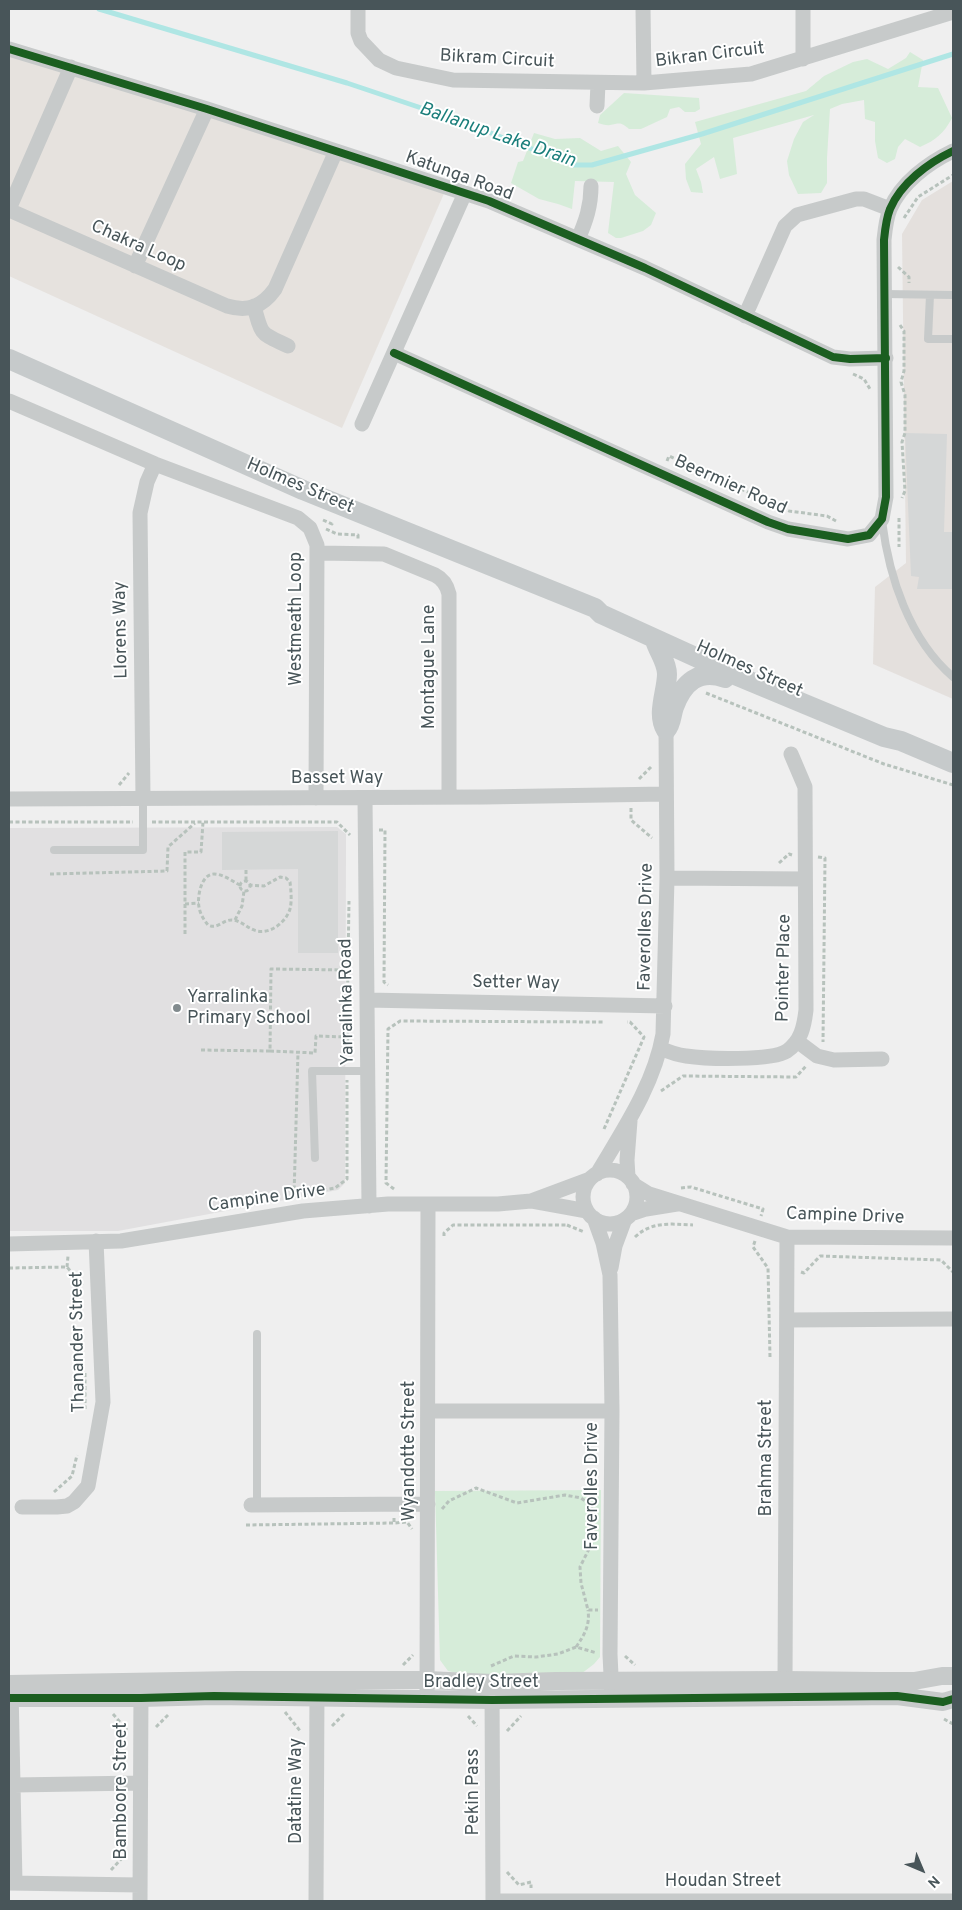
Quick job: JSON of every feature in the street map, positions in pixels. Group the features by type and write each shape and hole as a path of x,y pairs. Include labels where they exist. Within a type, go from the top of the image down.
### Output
{"main road":[{"name":"Holmes Street","path":"9,359 302,490 595,608 600,614 655,640 884,738 901,741 953,763"},
{"name":"Holmes Street","path":"595,608 603,607 675,636 888,731 901,741"},
{"path":"655,640 667,670 662,709 662,724 666,730 682,691 688,684 703,674 712,674 740,684 810,717 844,721"}],"street":[{"name":"Bikram Circuit","path":"358,9 358,33 361,41 380,60 396,68 453,80 644,83"},
{"path":"643,9 644,83"},
{"path":"803,9 803,59"},
{"name":"Bikran Circuit","path":"644,83 751,74 953,12"},
{"name":"Katunga Road","path":"9,49 207,109 489,201 645,268 833,356 850,359 886,358"},
{"path":"9,209 71,68"},
{"path":"598,83 598,106"},
{"path":"136,266 207,109"},
{"path":"288,346 266,336 260,330 254,306 266,301 275,290 336,151"},
{"path":"882,519 886,497 884,240 890,209 903,188 922,170 953,151"},
{"path":"578,239 589,214 591,186"},
{"path":"362,424 465,193"},
{"path":"745,316 785,226 791,219 797,215 864,199 890,209"},
{"name":"Chakra Loop","path":"9,209 227,306 239,310 254,306"},
{"name":"Beermier Road","path":"394,353 662,472 768,522 788,528 848,539 870,535 882,519"},
{"name":"Westmeath Loop","path":"9,401 155,464 298,518 310,528 315,539 317,553 316,798"},
{"name":"Llorens Way","path":"143,798 140,513 147,482 155,464"},
{"name":"Montague Lane","path":"317,553 384,554 435,575 446,585 449,594 449,797"},
{"name":"Faverolles Drive","path":"594,1176 614,1145 646,1086 660,1048 665,1023 667,878 666,730"},
{"name":"Pointer Place","path":"660,1048 689,1056 770,1057 788,1050 798,1041 804,1028 806,1010 805,787 791,754"},
{"name":"Basset Way","path":"9,799 365,798 665,794"},
{"name":"Yarralinka Road","path":"365,798 369,1206"},
{"path":"667,878 805,879"},
{"name":"Setter Way","path":"367,1000 665,1006"},
{"path":"798,1041 815,1055 834,1060 882,1059"},
{"name":"Faverolles Drive","path":"630,1117 627,1160 631,1180"},
{"path":"613,1170 631,1180 637,1200 628,1216 611,1224 602,1222 591,1215 584,1203 584,1194 586,1186 594,1176 613,1170"},
{"name":"Campine Drive","path":"9,1244 121,1241 303,1211 369,1206 498,1204 531,1201 594,1176"},
{"name":"Campine Drive","path":"631,1180 648,1194 681,1204 756,1235 787,1237 953,1238"},
{"name":"Campine Drive","path":"531,1201 591,1215"},
{"name":"Wyandotte Street","path":"427,1689 434,1508 428,1411 428,1204"},
{"name":"Campine Drive","path":"628,1216 646,1209 681,1204"},
{"name":"Faverolles Drive","path":"591,1215 603,1243 610,1275"},
{"name":"Faverolles Drive","path":"612,1690 610,1654 612,1411 610,1275 615,1246 628,1216"},
{"name":"Brahma Street","path":"785,1680 787,1237"},
{"name":"Thanander Street","path":"22,1507 57,1508 67,1506 82,1496 88,1486 103,1402 96,1241"},
{"path":"787,1320 953,1319"},
{"path":"428,1411 612,1411"},
{"path":"254,1504 434,1508"},
{"name":"Bradley Street","path":"612,1690 785,1680 914,1681 942,1676 953,1677"},
{"path":"953,1677 953,1698"},
{"name":"Bradley Street","path":"10,1691 141,1690 214,1696 317,1690 427,1689 491,1684 612,1690 897,1696 943,1702 953,1698"},
{"name":"Pekin Pass","path":"491,1684 493,1901"},
{"name":"Bamboore Street","path":"140,1901 141,1690"},
{"name":"Datatine Way","path":"316,1901 317,1690"},
{"path":"10,1691 14,1785 12,1883 140,1885"},
{"path":"14,1785 140,1783"},
{"name":"Houdan Street","path":"493,1901 953,1901"}],"lane":[{"path":"884,294 953,295"},
{"path":"930,294 928,339 953,339"},
{"path":"882,519 886,554 902,604 937,664 953,677"},
{"path":"54,850 143,850 143,798"},
{"path":"315,1158 312,1071 367,1071"},
{"path":"254,1504 257,1334"}],"path":[{"path":"900,225 918,197 953,175"},
{"path":"895,264 909,277 910,293"},
{"path":"900,318 899,324 904,331 904,371 901,382 905,396 905,433 902,442 904,491 902,500"},
{"path":"850,359 844,369 864,379 873,394"},
{"path":"662,472 669,456 789,511 827,516 841,524"},
{"path":"899,517 899,553"},
{"path":"310,528 316,523 337,534 358,535 358,541"},
{"path":"688,684 718,698 884,764 953,784"},
{"path":"652,758 652,767 632,785 631,820 652,838 652,844 666,843"},
{"path":"118,786 127,773 142,773"},
{"path":"316,775 334,774 341,783"},
{"path":"9,822 337,822 350,834 350,843"},
{"path":"185,934 185,852 201,852 203,822"},
{"path":"346,830 385,830 384,982 394,991 400,992 400,1001"},
{"path":"627,1078 659,1092 683,1076 796,1077 823,1045 825,858 789,854 773,868"},
{"path":"244,891 240,888 240,885 223,876 209,875 204,879 199,894 203,919 208,925 216,927 229,920 235,920 255,931 268,931 282,922 290,909 291,885 286,878 280,877 275,878 264,886 249,885 246,881 246,870"},
{"path":"240,885 241,882 246,881"},
{"path":"235,920 242,906 244,891 248,890 249,885"},
{"path":"285,1198 335,1188 347,1179 349,892"},
{"path":"185,904 199,903"},
{"path":"614,1145 600,1138 644,1038 630,1022 631,1005 632,994 649,975 649,966"},
{"path":"270,1050 271,969 348,970"},
{"path":"347,1028 388,1029 400,1021 610,1022"},
{"path":"620,1022 630,1022"},
{"path":"388,1029 386,1183 394,1189 404,1189"},
{"path":"200,1050 270,1050 315,1053 316,1036 347,1038"},
{"path":"294,1196 298,1052"},
{"path":"673,1188 691,1187 763,1209 753,1247 768,1268"},
{"path":"631,1241 642,1230 657,1224 696,1225"},
{"path":"746,1240 756,1235"},
{"path":"9,1268 67,1267 84,1287 84,1297"},
{"path":"85,1373 85,1411"},
{"path":"52,1492 72,1476 78,1448"},
{"path":"434,1508 476,1488 517,1503 565,1495 581,1498 592,1506 595,1522 593,1541 580,1567 581,1583 588,1610 589,1621 586,1633 576,1646 558,1654 536,1657 514,1656 491,1684"},
{"path":"246,1525 394,1523"},
{"path":"588,1610 610,1610"},
{"path":"576,1646 597,1653 610,1654"},
{"path":"153,1730 171,1712"},
{"path":"284,1712 301,1730 301,1735 316,1736"},
{"path":"506,1735 506,1732 525,1712"},
{"path":"940,1717 953,1724"},
{"path":"110,1872 125,1856 125,1852 140,1852"},
{"path":"506,1871 519,1886 531,1882 531,1901"}],"shaded area":[{"path":"953,181 953,699 873,664 875,587 906,563 902,234 922,200"},
{"name":"Yarralinka Primary School","path":"337,827 346,834 345,1183 338,1190 118,1231 9,1231 9,828"}],"green space":[{"path":"910,52 923,60 918,87 938,88 952,118 943,132 931,142 920,147 905,139 898,147 895,159 887,163 878,158 875,141 875,122 865,119 864,100 842,104 830,109 827,183 821,193 798,194 789,175 787,161 794,139 803,122 814,115 733,138 737,174 720,179 714,157 696,169 703,193 691,192 686,179 685,164 701,144 695,122 806,91 824,76 853,62 867,59 888,69 906,58"},
{"path":"624,93 699,98 700,109 695,112 685,112 679,107 670,109 667,117 641,129 629,129 620,124 607,125 598,123 600,115"},
{"path":"534,133 555,139 580,138 601,151 618,146 631,162 626,174 635,195 656,213 651,225 643,231 621,238 616,238 608,233 614,182 575,181 572,209 539,199 511,183 518,162 523,161"},
{"path":"601,1490 600,1657 581,1674 469,1676 448,1671 440,1660 435,1491"}],"sand":[{"path":"9,45 449,182 342,428 9,276"}],"building":[{"path":"905,433 947,434 944,532 953,532 953,589 917,589 919,577 911,576"},
{"path":"338,831 338,953 298,953 298,869 222,870 222,832"}],"waterway":[{"name":"Ballanup Lake Drain","path":"99,9 347,83 460,121 573,165 592,165 702,134 953,54"}],"cycle path":[{"path":"9,49 207,109 489,201 645,268 833,357 850,359 886,358"},
{"path":"394,353 768,522 788,529 848,539 869,535 882,519 886,497 884,240 887,221 890,209 908,182 934,161 953,151"},
{"path":"9,1698 214,1696 492,1700 897,1696 943,1702 953,1699"}],"place":[{"name":"Yarralinka Primary School","path":"177,1008"}]}
